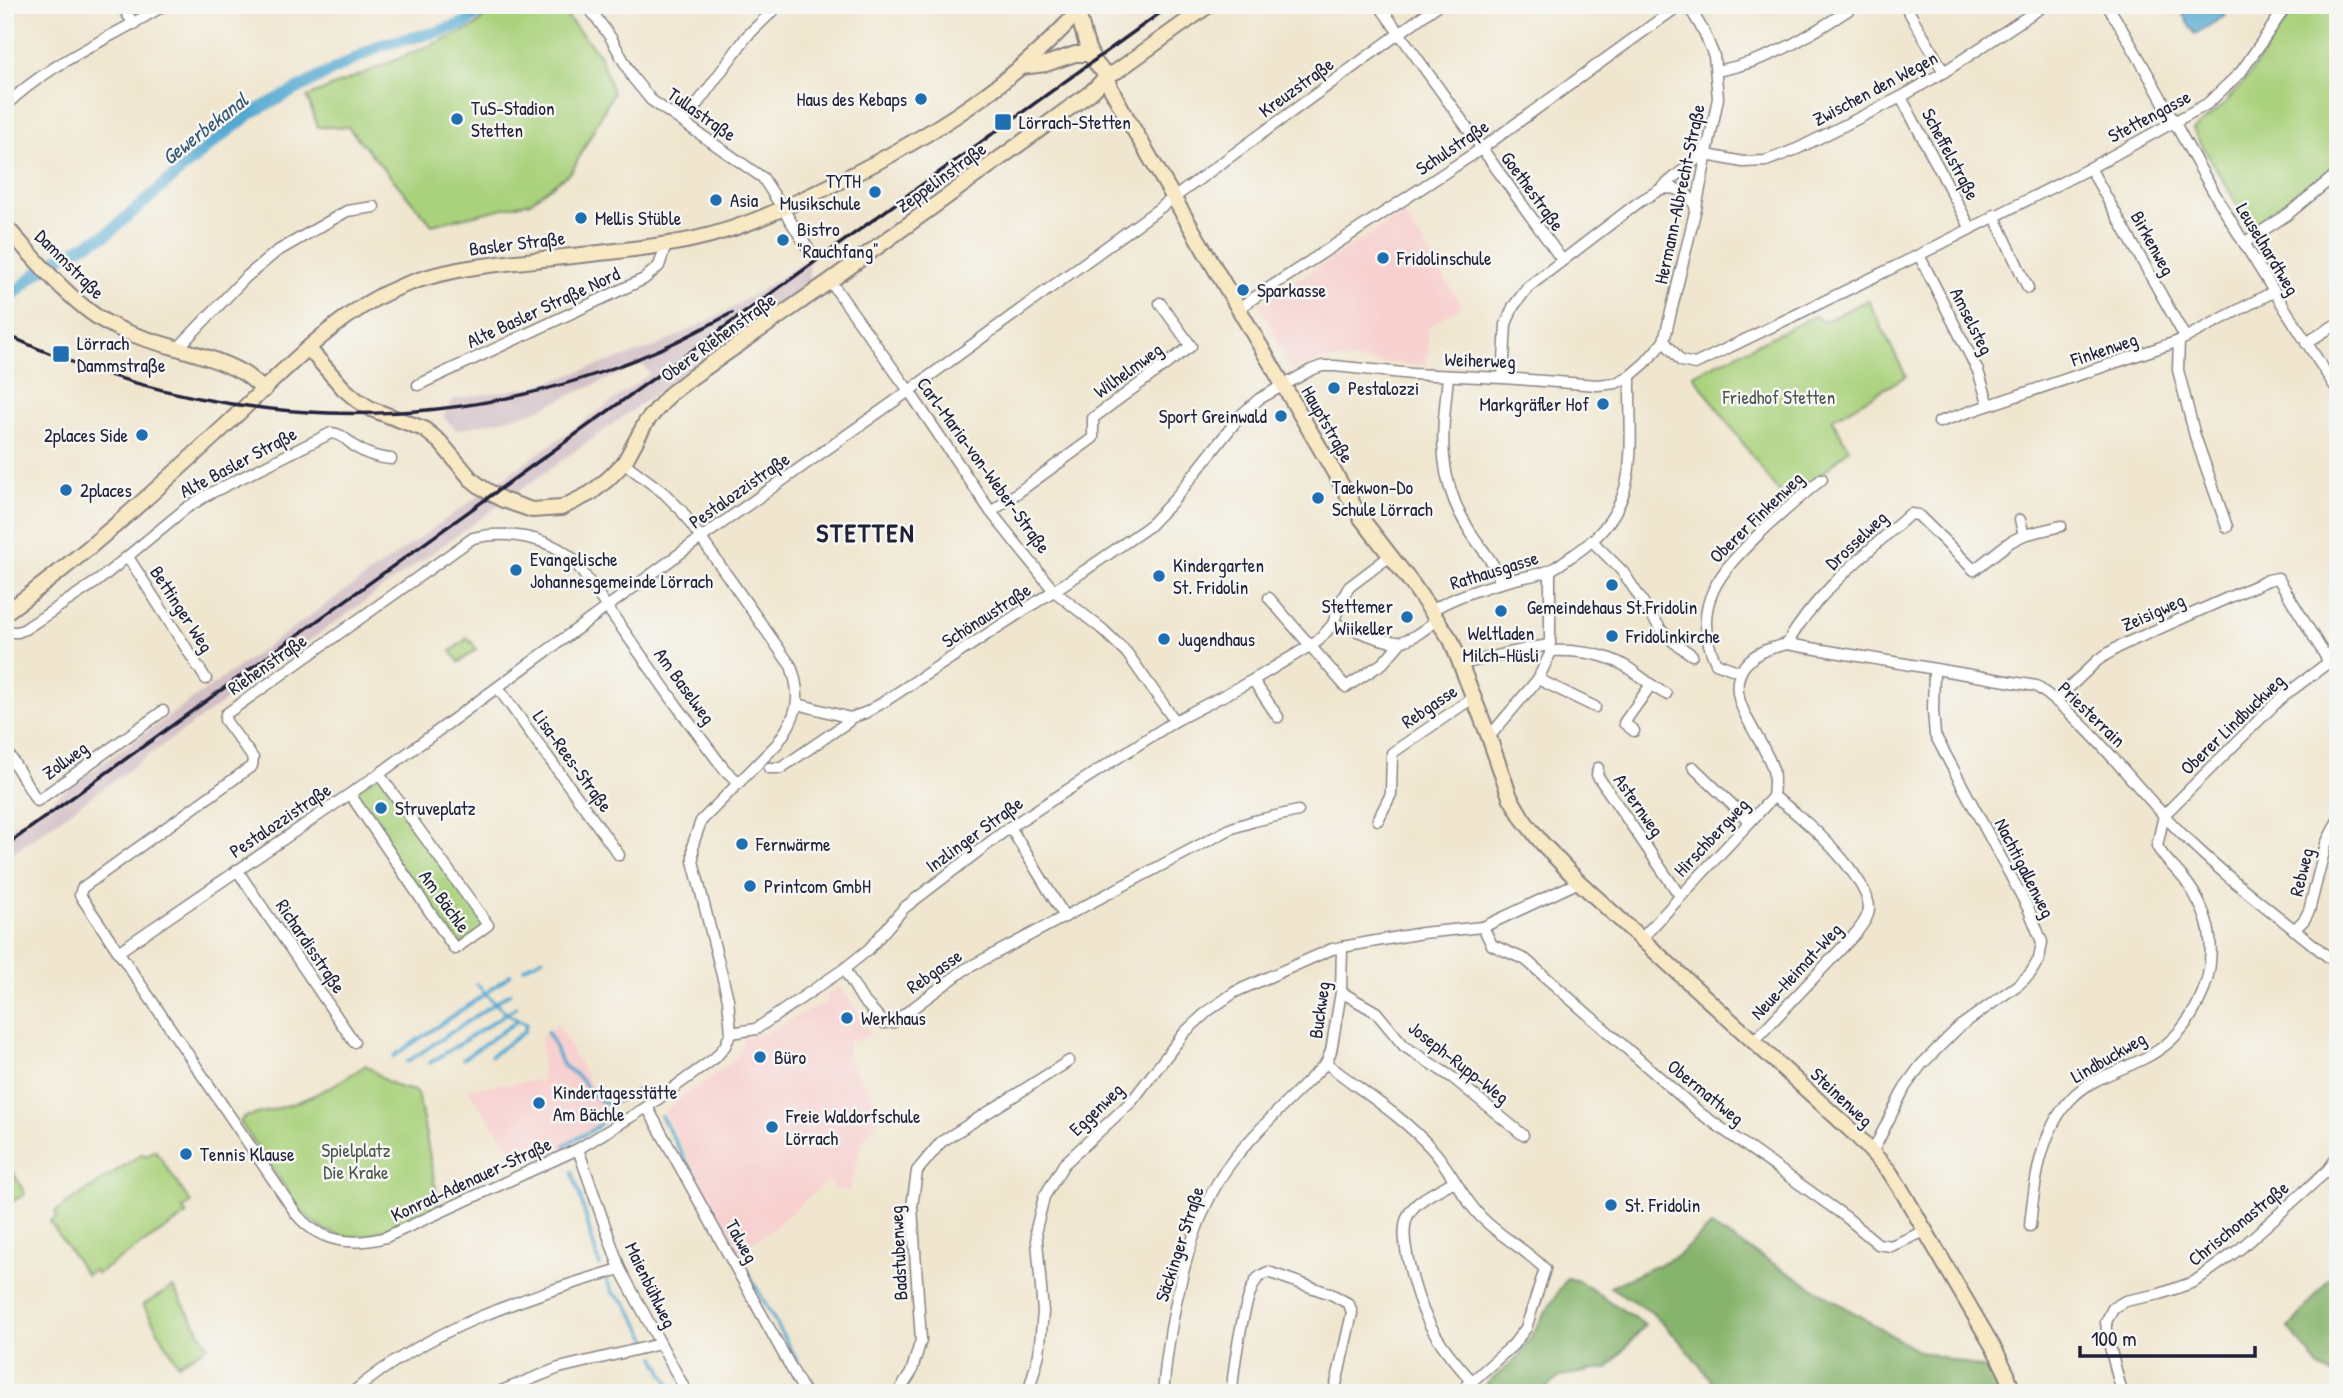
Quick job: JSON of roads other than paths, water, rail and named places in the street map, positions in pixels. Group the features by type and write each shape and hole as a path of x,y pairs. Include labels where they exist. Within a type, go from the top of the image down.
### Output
{"main road":[{"name":"Zeppelinstraße","path":"830,281 1090,93 1108,74 1209,5"},
{"name":"Hauptstraße","path":"1079,7 1091,54 1101,71 1108,74 1110,87 1237,309 1361,518 1451,640 1510,797 1541,842 1579,882"},
{"name":"Basler Straße","path":"5,613 118,525 309,349 344,318 361,307 386,293 432,275 511,262 666,244 733,230 783,209 918,141 969,107 1019,67 1054,37 1079,7"},
{"path":"1019,67 1046,64 1075,54 1091,54"},
{"name":"Dammstraße","path":"5,226 55,278 101,320 120,329 222,363 244,374 264,390"},
{"name":"Obere Riehenstraße","path":"309,349 357,400 371,409 424,429 440,442 471,479 503,500 532,510 561,508 591,493 624,463 646,422 670,394 830,281"},
{"name":"Steinenweg","path":"1579,882 1872,1153 1902,1191 1997,1354 2013,1393"}],"street":[{"path":"121,5 134,24"},
{"path":"5,106 45,72 164,5"},
{"name":"Tullastraße","path":"587,5 611,38 633,78 651,100 763,178 783,209"},
{"path":"684,122 747,36 779,5"},
{"name":"Goethestraße","path":"1379,5 1562,260"},
{"name":"Kreuzstraße","path":"1174,199 1438,5"},
{"name":"Schulstraße","path":"1237,309 1481,149 1680,5"},
{"name":"Hermann-Albrecht-Straße","path":"1664,341 1696,208 1718,98 1714,56 1688,5"},
{"path":"1717,71 1769,57 1856,5"},
{"path":"1905,5 1944,72"},
{"name":"Zwischen den Wegen","path":"1707,155 1743,162 1766,161 1797,149 1901,97 2045,5"},
{"name":"Leuselhardtweg","path":"2107,5 2273,292 2338,391"},
{"path":"2274,5 2280,17"},
{"name":"Stettengasse","path":"1664,341 1681,361 1695,364 1919,255 2174,122 2207,104 2241,72 2287,5"},
{"name":"Scheffelstraße","path":"1901,97 1970,228"},
{"path":"1503,378 1506,324 1513,307 1528,287 1659,190 1699,157 1710,140"},
{"name":"Birkenweg","path":"2090,167 2182,339 2178,370 2195,436 2227,527"},
{"path":"2244,243 2288,214 2338,173"},
{"path":"1659,190 1670,187 1680,190 1691,198 1696,208"},
{"name":"Pestalozzistraße","path":"118,952 379,774 701,538 1174,199"},
{"path":"178,348 245,278 275,252 347,211 373,208"},
{"path":"783,209 811,253"},
{"path":"1994,215 2028,288"},
{"name":"Alte Basler Straße Nord","path":"418,385 644,279 659,266 666,244"},
{"name":"Amselsteg","path":"1919,255 1978,371 1989,405"},
{"name":"Carl-Maria-von-Weber-Straße","path":"830,281 909,391 990,512 1054,591 1102,629 1127,653 1175,721"},
{"name":"Finkenweg","path":"1939,422 2182,339 2273,292"},
{"name":"Wilhelmweg","path":"990,512 1093,438 1093,418 1191,346 1160,303"},
{"path":"2306,343 2338,323"},
{"name":"Weiherweg","path":"1283,386 1322,366 1448,377 1598,385 1616,383 1630,376 1645,363 1664,341"},
{"name":"Rathausgasse","path":"1435,615 1455,599 1500,583 1550,571 1592,541 1616,514 1625,491 1630,465 1630,376"},
{"path":"1448,377 1443,459 1448,486 1469,531 1498,570 1500,583"},
{"name":"Schönaustraße","path":"769,768 781,768 850,718 882,704 1148,527 1173,501 1241,415 1259,399 1283,386"},
{"name":"Alte Basler Straße","path":"5,632 9,634 26,629 99,580 182,511 207,495 331,433 340,433 357,448 374,457 391,458"},
{"path":"624,463 664,493 681,510 790,666 796,681 798,704 794,718 777,744 701,821 693,844 693,862 728,999 731,1033"},
{"name":"Oberer Finkenweg","path":"1740,672 1717,663 1710,650 1707,623 1711,594 1718,578 1753,541 1822,479"},
{"name":"Drosselweg","path":"1787,644 1798,625 1835,583 1910,514 1919,514 1974,570 2010,542 2024,535 2061,526"},
{"path":"2020,520 2024,535"},
{"name":"Riehenstraße","path":"118,952 80,895 82,888 252,766 253,758 225,720 226,714 473,538 490,534 513,535 556,546 573,559 608,608"},
{"path":"1592,541 1623,572 1662,631 1692,655"},
{"name":"Inzlinger Straße","path":"731,1033 756,1028 765,1023 844,969 869,948 904,908 1010,827 1175,721 1253,680 1318,641 1334,624 1339,603 1349,587 1390,556"},
{"name":"Bettinger Weg","path":"128,557 206,679"},
{"path":"1489,737 1538,679 1550,648 1550,571"},
{"name":"Zeisigweg","path":"2056,700 2098,660 2120,646 2268,580 2278,578 2333,665"},
{"path":"1269,598 1346,687 1383,663 1401,642 1412,637 1435,615"},
{"name":"Am Baselweg","path":"608,608 724,769 738,782"},
{"path":"1334,624 1401,642"},
{"path":"1740,672 1766,648 1787,644"},
{"name":"Priesterrain","path":"1787,644 2036,687 2056,700 2132,778 2164,816 2240,888 2338,965"},
{"path":"1462,664 1526,649 1571,650 1615,661 1666,694"},
{"name":"Oberer Lindbuckweg","path":"2164,816 2281,698 2333,665"},
{"name":"Nachtigallenweg","path":"1872,1153 1905,1087 1921,1065 1959,1027 2030,974 2039,959 2042,942 2029,911 1935,735 1934,670"},
{"name":"Hirschbergweg","path":"1642,938 1773,797 1775,781 1772,767 1738,695 1740,672"},
{"path":"1538,679 1595,707"},
{"path":"1253,680 1278,717"},
{"path":"1634,731 1624,723 1650,685"},
{"name":"Lisa-Rees-Straße","path":"498,688 619,855"},
{"name":"Rebgasse","path":"1378,820 1391,794 1392,753 1474,697"},
{"path":"798,704 850,718"},
{"name":"Zollweg","path":"5,748 37,801 163,711"},
{"path":"1693,767 1749,822"},
{"name":"Asternweg","path":"1598,768 1597,775 1680,896"},
{"name":"Am Bächle","path":"350,794 454,948 488,925 379,774"},
{"name":"Neue-Heimat-Weg","path":"1754,1041 1857,932 1866,920 1869,909 1863,890 1850,870 1813,827 1773,797"},
{"name":"Rebgasse","path":"844,969 862,999 884,1023 894,1022 964,970 1232,828 1298,811"},
{"name":"Lindbuckweg","path":"2030,1226 2042,1156 2053,1127 2069,1101 2086,1086 2143,1059 2165,1044 2191,1017 2207,983 2209,932 2201,907 2189,884 2157,846 2164,816"},
{"name":"Rebweg","path":"2294,930 2309,911 2326,844 2338,820"},
{"path":"1010,827 1065,917"},
{"name":"Richardisstraße","path":"237,870 354,1042"},
{"path":"1342,947 1422,933 1483,927 1579,882"},
{"name":"Obermattweg","path":"1483,927 1492,945 1526,960 1700,1113 1846,1217 1878,1244 1891,1246 1925,1231"},
{"name":"Buckweg","path":"1342,947 1341,992 1331,1052 1326,1063 1419,1135 1433,1150 1468,1203 1480,1216 1545,1269 1527,1328 1513,1345 1472,1381"},
{"name":"Eggenweg","path":"1028,1393 1039,1354 1043,1312 1036,1229 1044,1198 1064,1164 1132,1101 1185,1032 1208,1011 1235,992 1342,947"},
{"name":"Konrad-Adenauer-Straße","path":"118,952 298,1216 330,1238 360,1243 386,1237 578,1149 647,1107 715,1058 731,1033"},
{"name":"Joseph-Rupp-Weg","path":"1341,992 1376,1012 1404,1046 1453,1078 1523,1135"},
{"name":"Badstubenweg","path":"898,1393 911,1373 920,1340 912,1207 917,1171 941,1142 1069,1061"},
{"name":"Säckinger Straße","path":"1163,1393 1167,1350 1180,1287 1207,1202 1233,1160 1326,1063"},
{"name":"Talweg","path":"647,1107 805,1393"},
{"name":"Maienbühlweg","path":"578,1149 620,1269 687,1393"},
{"name":"Chrischonastraße","path":"2122,1393 2106,1322 2113,1308 2125,1301 2160,1294 2194,1282 2241,1248 2328,1170 2338,1156"},
{"path":"1454,1181 1419,1203 1408,1214 1405,1237 1412,1281 1422,1312 1444,1349 1472,1381 1459,1393"},
{"path":"352,1393 372,1376 405,1355 465,1323 514,1302 620,1269"},
{"path":"1232,1393 1239,1337 1248,1301 1257,1279 1268,1272 1331,1294 1349,1304 1352,1312 1334,1393"},
{"path":"496,1393 559,1368 660,1344"}],"water":[{"path":"2177,5 2218,5 2225,16 2195,34"}],"waterway":[{"name":"Gewerbekanal","path":"5,302 37,273 62,256 106,235 209,146 253,112 381,45 465,23 487,5"},
{"path":"524,968 543,958"},
{"path":"394,1056 511,974"},
{"path":"477,984 499,1007 526,1024 524,1032 491,1056"},
{"path":"407,1062 510,993"},
{"path":"430,1063 516,1007"},
{"path":"463,1059 517,1021"},
{"path":"547,1032 563,1064 600,1101 612,1104 639,1089"},
{"path":"564,1146 595,1128 603,1118 603,1111"},
{"path":"661,1116 815,1393"},
{"path":"572,1172 600,1266"},
{"path":"606,1280 613,1293 626,1303 647,1338"},
{"path":"655,1357 674,1393"}],"railway":[{"path":"5,846 1171,5"},
{"path":"5,334 84,366 164,390 246,406 329,413 412,411 494,400 576,380 656,351 732,313"}],"place":[{"name":"Haus des Kebaps","path":"921,99"},
{"name":"TuS-Stadion Stetten","path":"457,119"},
{"name":"Lörrach-Stetten","path":"1003,122"},
{"name":"TYTH Musikschule","path":"875,192"},
{"name":"Asia","path":"716,200"},
{"name":"Mellis Stüble","path":"581,218"},
{"name":"Bistro \"Rauchfang\"","path":"783,240"},
{"name":"Fridolinschule","path":"1383,258"},
{"name":"Sparkasse","path":"1243,290"},
{"name":"Lörrach Dammstraße","path":"61,354"},
{"name":"Pestalozzi","path":"1334,388"},
{"name":"Markgräfler Hof","path":"1603,404"},
{"name":"Sport Greinwald","path":"1281,416"},
{"name":"2places Side","path":"142,435"},
{"name":"2places","path":"66,490"},
{"name":"Taekwon-Do Schule Lörrach","path":"1318,498"},
{"name":"Evangelische Johannesgemeinde Lörrach","path":"516,570"},
{"name":"Kindergarten St. Fridolin","path":"1159,576"},
{"name":"Gemeindehaus St.Fridolin","path":"1612,585"},
{"name":"Weltladen Milch-Hüsli","path":"1501,611"},
{"name":"Stettemer Wiikeller","path":"1407,617"},
{"name":"Fridolinkirche","path":"1612,636"},
{"name":"Jugendhaus","path":"1164,639"},
{"name":"Struveplatz","path":"381,808"},
{"name":"Fernwärme","path":"742,844"},
{"name":"Printcom GmbH","path":"750,886"},
{"name":"Werkhaus","path":"847,1018"},
{"name":"Büro","path":"760,1057"},
{"name":"Kindertagesstätte Am Bächle","path":"539,1103"},
{"name":"Freie Waldorfschule Lörrach","path":"772,1127"},
{"name":"Tennis Klause","path":"186,1154"},
{"name":"St. Fridolin","path":"1611,1205"}],"district":[{"name":"STETTEN","path":"866,533"}],"park label":[{"name":"Friedhof Stetten","path":"1779,397"},
{"name":"Spielplatz Die Krake","path":"356,1161"}]}
